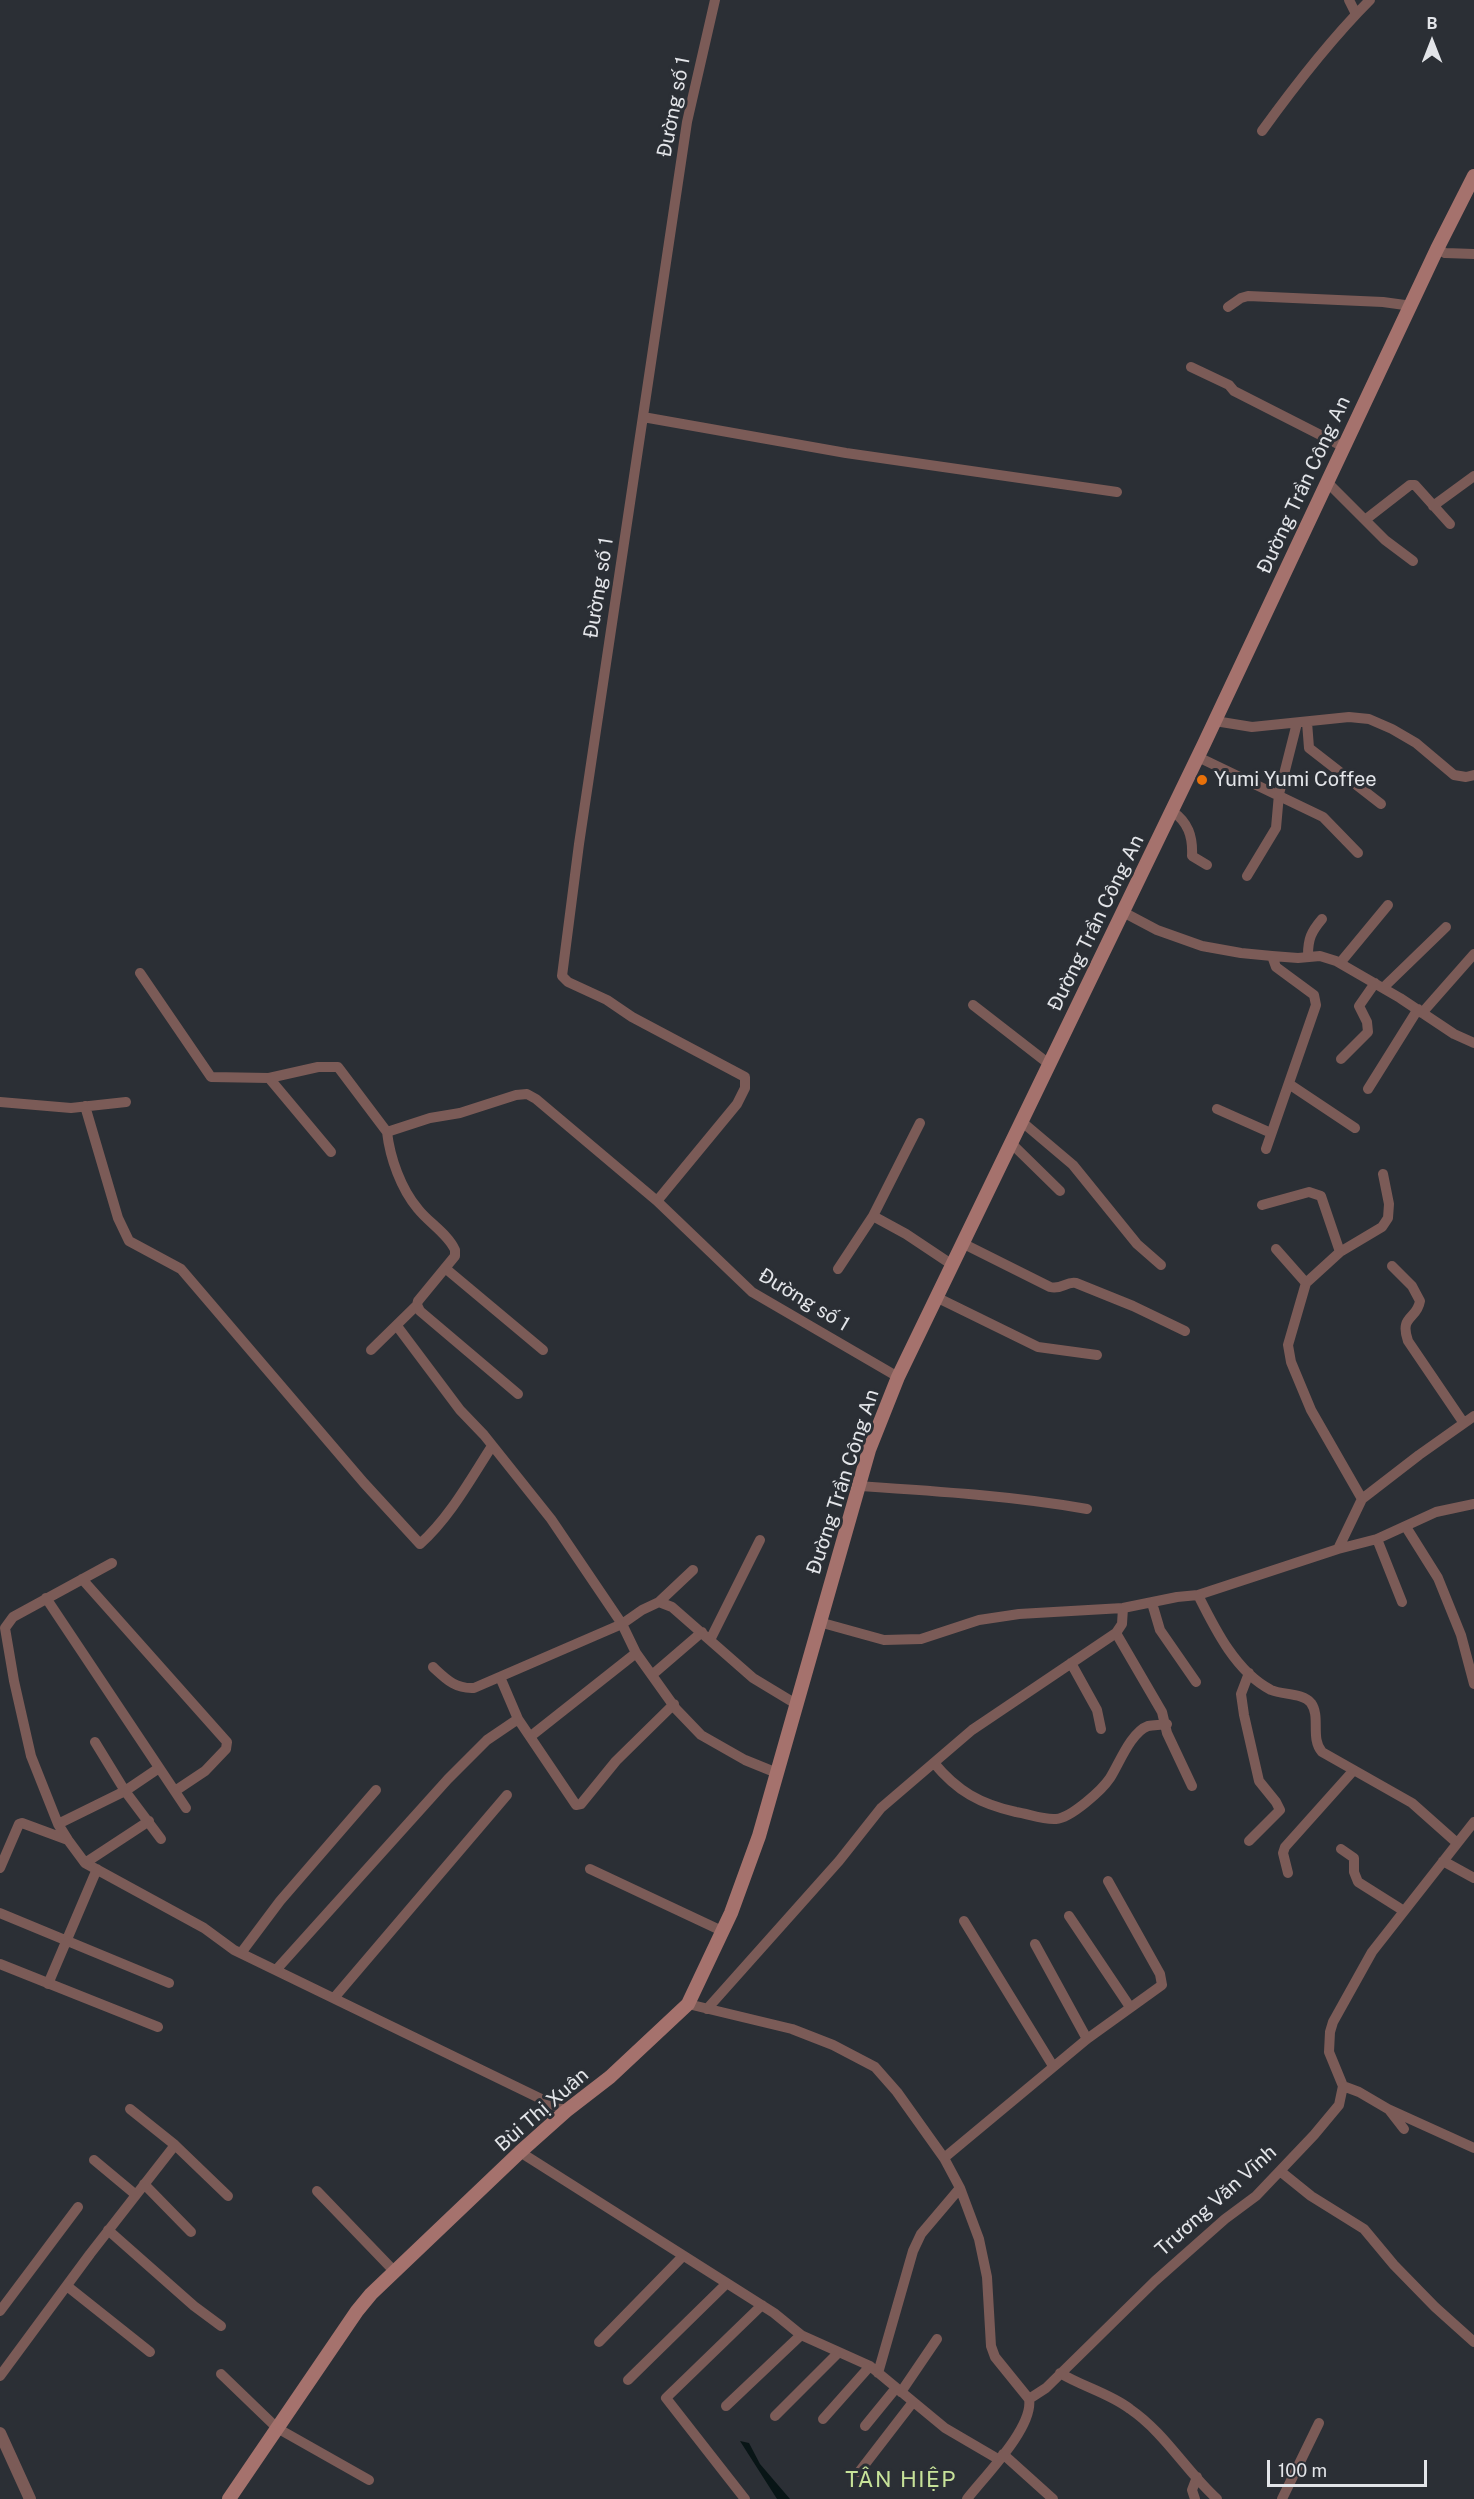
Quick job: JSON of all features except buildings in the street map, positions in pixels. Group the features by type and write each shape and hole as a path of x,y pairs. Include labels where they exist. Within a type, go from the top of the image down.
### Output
{"main road":[{"name":"Đường Trần Công An","path":"796,1704 869,1450 898,1377 1198,757 1437,249 1474,176"},
{"name":"Bùi Thị Xuân","path":"229,2499 370,2294 520,2152 566,2111 610,2077 688,2004 740,1889 759,1836 796,1704"}],"street":[{"name":"Đường số 1","path":"657,1201 737,1104 745,1088 745,1077 632,1017 607,1000 568,982 562,975 687,122 715,0"},
{"path":"1349,0 1356,14"},
{"path":"1262,131 1299,79 1371,0"},
{"path":"1437,249 1452,254 1474,254"},
{"path":"1228,307 1248,296 1383,302 1412,306"},
{"path":"1191,367 1344,447"},
{"path":"643,417 846,453 1117,492"},
{"path":"1433,506 1474,476"},
{"path":"1328,482 1385,540 1413,561"},
{"path":"1365,520 1412,484 1450,524"},
{"path":"1215,721 1252,728 1349,717 1369,719 1416,743 1454,774 1466,777 1474,775"},
{"path":"1247,876 1276,828 1278,794 1302,723"},
{"path":"1302,723 1310,748 1381,804"},
{"path":"1198,757 1323,817 1358,853"},
{"path":"1172,811 1183,819 1188,828 1192,840 1192,856 1207,865"},
{"path":"1340,963 1389,905"},
{"path":"1123,912 1157,930 1202,946 1272,956 1298,958 1308,955 1320,956 1340,963 1454,1034 1474,1042"},
{"path":"1308,955 1310,933 1322,919"},
{"path":"1341,1059 1368,1032 1367,1022 1359,1006 1446,927"},
{"path":"1368,1089 1420,1011 1474,954"},
{"path":"1266,1149 1316,1005 1314,995 1276,967 1272,956"},
{"path":"140,972 211,1077 269,1078 318,1067 338,1067 387,1132 389,1151 412,1201 454,1247 455,1256 417,1305 371,1350"},
{"path":"973,1005 1049,1064"},
{"path":"269,1078 331,1152"},
{"path":"1289,1084 1355,1128"},
{"name":"Đường số 1","path":"387,1132 430,1118 460,1113 516,1095 527,1094 537,1099 657,1201 752,1292 898,1377"},
{"path":"0,1102 71,1108 126,1101"},
{"path":"84,1106 118,1218 129,1241 180,1269 364,1483 420,1544 432,1533 455,1502 492,1446"},
{"path":"1217,1109 1271,1133"},
{"path":"1022,1121 1072,1165 1137,1244 1161,1265"},
{"path":"838,1269 873,1216 920,1123"},
{"path":"1011,1143 1060,1191"},
{"path":"1362,1499 1311,1410 1288,1352 1306,1283 1340,1252 1382,1227 1388,1218 1389,1204 1383,1174"},
{"path":"1262,1205 1310,1192 1321,1196 1340,1252"},
{"path":"873,1216 906,1234 951,1264"},
{"path":"962,1243 1050,1287 1060,1289 1072,1282 1076,1283 1133,1306 1185,1331"},
{"path":"1276,1249 1306,1283"},
{"path":"1392,1266 1412,1286 1420,1300 1419,1307 1406,1321 1404,1330 1408,1341 1463,1422"},
{"path":"445,1268 543,1350"},
{"path":"936,1297 1038,1347 1097,1355"},
{"path":"417,1305 420,1311 518,1394"},
{"path":"397,1326 460,1410 551,1520 622,1624 636,1653 674,1704 701,1735 745,1760 777,1773"},
{"path":"1338,1549 1362,1499 1474,1416"},
{"path":"859,1486 971,1494 1087,1509"},
{"path":"819,1622 884,1641 901,1641 921,1639 979,1620 1019,1614 1123,1608 1198,1595 1338,1549 1377,1539 1436,1512 1474,1504"},
{"path":"1406,1527 1438,1578 1461,1635 1474,1684"},
{"path":"1377,1539 1402,1602"},
{"path":"652,1675 706,1636 760,1540"},
{"path":"112,1563 13,1617 5,1628 31,1756 58,1824 85,1863 204,1928 241,1953 566,2111"},
{"path":"433,1667 446,1680 462,1688 474,1688 622,1624 642,1610 659,1602 693,1570"},
{"path":"82,1579 227,1742 226,1749 205,1771 175,1791"},
{"path":"1198,1595 1228,1647 1249,1673 1273,1690 1306,1699 1312,1705 1318,1747 1353,1771 1412,1803 1457,1843"},
{"path":"46,1598 186,1808"},
{"path":"659,1602 672,1607 753,1678 796,1704"},
{"path":"1152,1603 1160,1630 1196,1682"},
{"path":"708,2008 839,1861 881,1808 972,1730 1116,1633 1122,1624 1123,1608"},
{"path":"1116,1633 1162,1712 1172,1743 1192,1786"},
{"path":"531,1736 636,1653"},
{"path":"1071,1663 1097,1710 1101,1729"},
{"path":"1249,1673 1241,1694 1244,1715 1259,1781 1280,1810 1249,1841"},
{"path":"500,1677 518,1719 572,1801 578,1805 616,1761 674,1704"},
{"path":"276,1970 448,1779 487,1740 518,1719"},
{"path":"934,1763 951,1784 973,1797 1002,1809 1049,1819 1064,1818 1109,1780 1124,1752 1138,1733 1147,1726 1167,1724"},
{"path":"95,1742 125,1791 161,1839"},
{"path":"58,1824 125,1791 159,1768"},
{"path":"1288,1873 1282,1853 1285,1847 1353,1771"},
{"path":"241,1953 280,1901 376,1790"},
{"path":"334,1998 507,1795"},
{"path":"85,1863 149,1821"},
{"path":"0,1868 19,1824 22,1822 68,1840"},
{"path":"1474,1822 1372,1952 1333,2022 1329,2052 1342,2086 1474,2148"},
{"path":"1341,1849 1354,1858 1354,1872 1358,1882 1404,1911"},
{"path":"1443,1861 1474,1878"},
{"path":"48,1984 97,1869"},
{"path":"590,1869 722,1931"},
{"path":"944,2158 1087,2039 1160,1988 1163,1980 1108,1881"},
{"path":"0,1913 169,1983"},
{"path":"1069,1916 1130,2007"},
{"path":"964,1921 1053,2066"},
{"path":"1035,1944 1087,2039"},
{"path":"0,1964 158,2027"},
{"path":"688,2004 792,2029 833,2045 875,2067 915,2113 944,2158 960,2188 979,2240 987,2277 991,2346 995,2357 1029,2399 1031,2407 1025,2426 967,2499"},
{"name":"Trương Văn Vĩnh","path":"1029,2399 1046,2388 1155,2281 1225,2219 1256,2196 1339,2106 1342,2086"},
{"path":"130,2109 175,2145 228,2196"},
{"path":"1388,2109 1404,2129"},
{"path":"0,2376 108,2230 175,2145"},
{"path":"520,2152 762,2306 801,2335 874,2369 945,2428 1001,2456 1053,2499"},
{"path":"94,2160 136,2195"},
{"path":"1280,2171 1311,2196 1364,2229 1394,2265 1435,2307 1474,2342"},
{"path":"144,2184 191,2232"},
{"path":"823,2418 874,2369 913,2251 921,2234 960,2188"},
{"path":"317,2192 395,2272"},
{"path":"0,2311 78,2207"},
{"path":"108,2230 194,2306 221,2326"},
{"path":"599,2342 683,2256"},
{"path":"628,2380 726,2284"},
{"path":"66,2286 150,2352"},
{"path":"745,2499 666,2398 762,2306"},
{"path":"726,2406 801,2335"},
{"path":"865,2426 898,2390 937,2339"},
{"path":"775,2416 838,2353"},
{"path":"1060,2373 1131,2409 1173,2449 1217,2499"},
{"path":"221,2374 277,2428 369,2480"},
{"path":"859,2472 913,2402"},
{"path":"1282,2499 1319,2423"},
{"path":"0,2433 30,2499"},
{"path":"1195,2499 1192,2490 1197,2477"}],"shaded area":[{"path":"740,2441 749,2443 760,2464 790,2499 777,2499"}],"place":[{"name":"Yumi Yumi Coffee","path":"1202,780"}],"district":[{"name":"TÂN HIỆP","path":"901,2480"}]}
